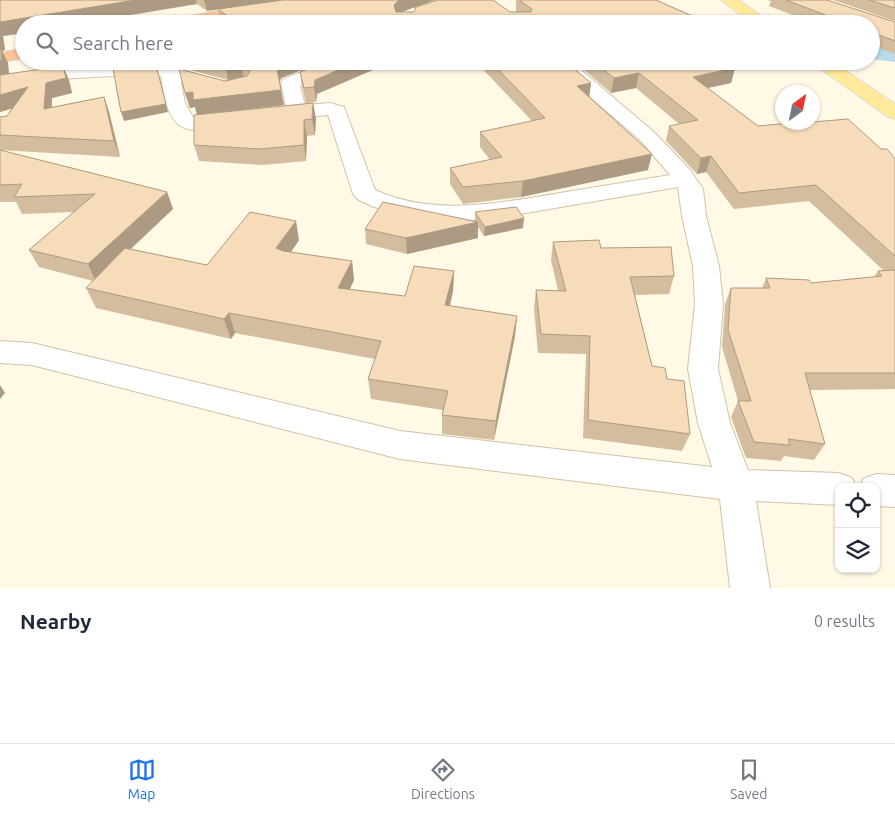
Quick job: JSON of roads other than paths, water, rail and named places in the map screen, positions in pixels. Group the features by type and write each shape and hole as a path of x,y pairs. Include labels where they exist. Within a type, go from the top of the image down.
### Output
{"highway":[{"path":"222,15 330,0"},
{"path":"0,58 15,55"}],"main road":[{"path":"729,0 751,15"},
{"path":"832,70 895,113"}],"lane":[{"path":"0,84 69,72 110,70"},
{"path":"159,70 202,82"},
{"path":"297,112 290,83 324,70"},
{"path":"570,70 648,137 685,179 691,189 694,216 706,266 709,304 704,369 714,423 736,485 750,588"},
{"path":"170,73 177,109 184,120 192,124 330,109 337,111 365,194 382,202 437,213 484,214 685,179"},
{"path":"0,352 32,354 400,444 736,485 835,489"},
{"path":"880,490 895,491"}],"waterway":[{"path":"880,48 895,50"}]}
